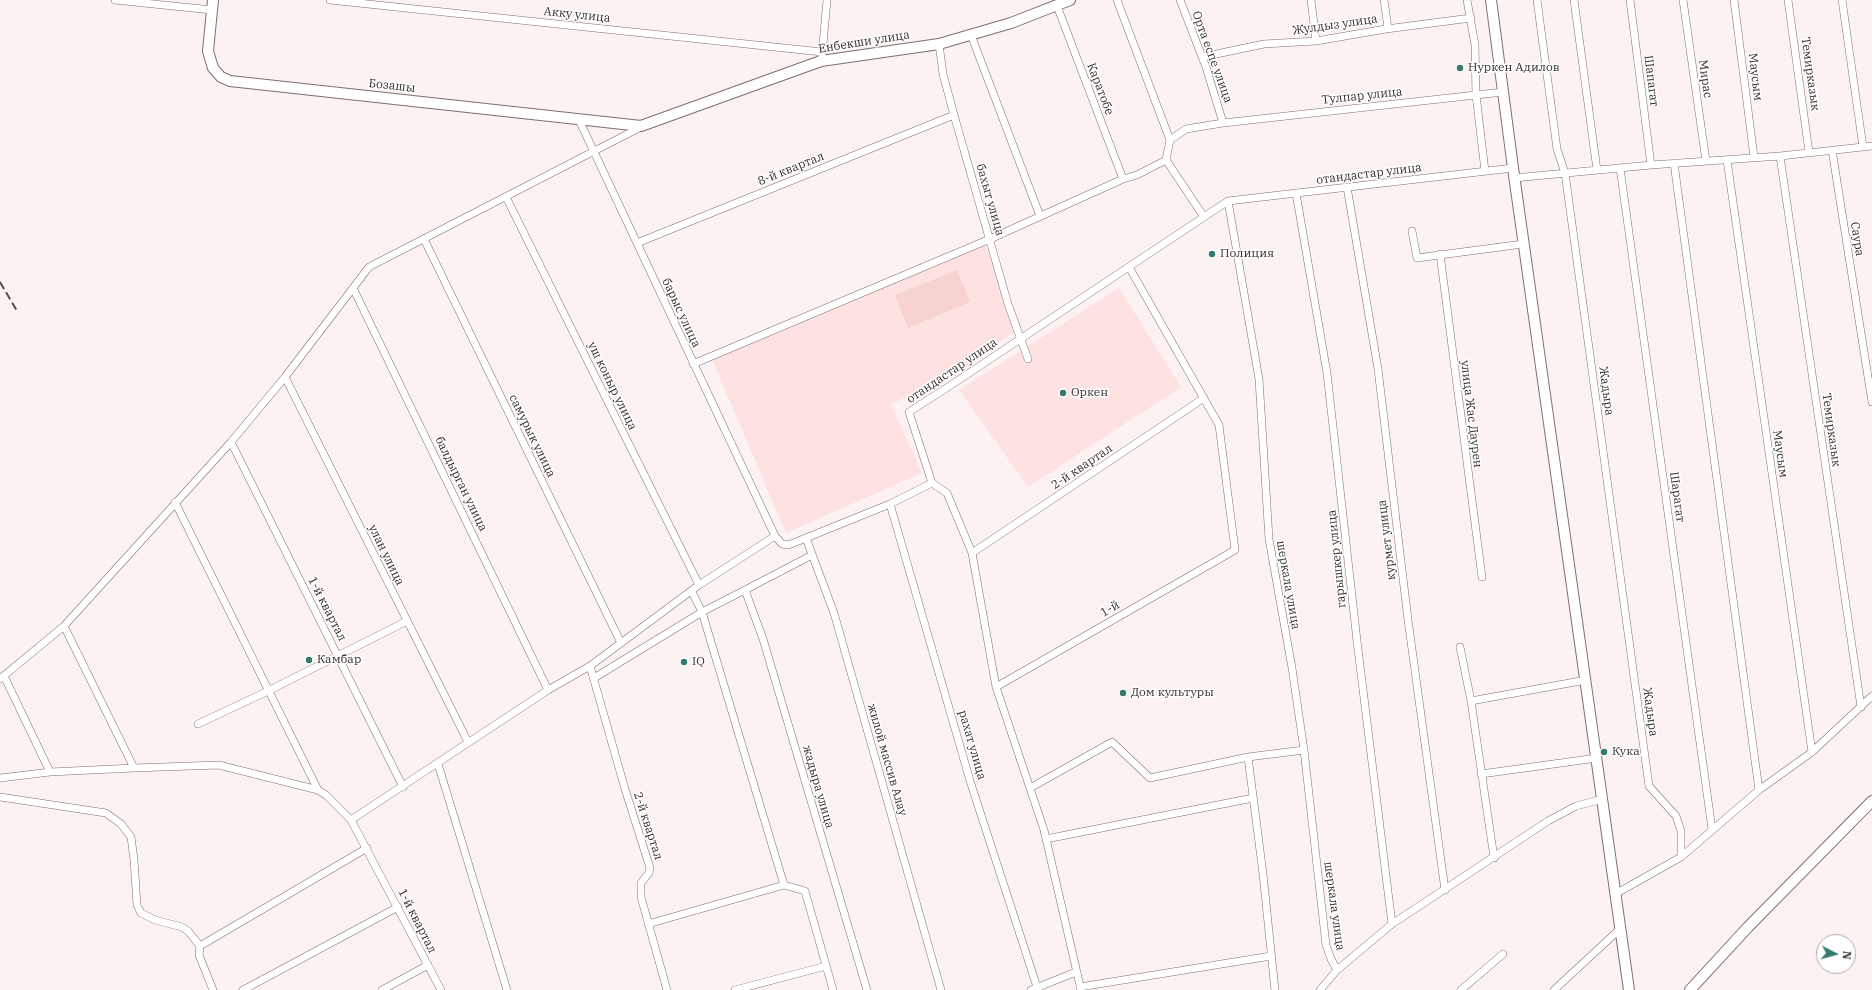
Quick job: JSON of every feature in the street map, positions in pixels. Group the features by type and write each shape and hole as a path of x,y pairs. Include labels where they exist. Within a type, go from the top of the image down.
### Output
{"main road":[{"name":"Бозашы","path":"213,0 208,51 213,68 221,77 230,81 641,126"},
{"name":"Енбекши улица","path":"641,126 822,56 939,44 1011,23 1070,0"},
{"path":"1491,0 1513,173 1630,990"},
{"path":"1690,990 1748,927 1872,801"}],"street":[{"path":"115,0 212,10"},
{"name":"Акку улица","path":"330,0 822,56"},
{"path":"822,56 827,0"},
{"path":"1117,0 1170,140 1166,160 1204,217"},
{"name":"Орта еспе улица","path":"1180,0 1202,57 1223,122"},
{"path":"1311,0 1316,41"},
{"path":"1384,0 1388,28"},
{"path":"1467,0 1475,45 1476,95 1484,171"},
{"name":"Жадыра","path":"1537,0 1557,149 1565,173 1649,786 1676,816 1681,831 1681,857"},
{"path":"1574,0 1597,170"},
{"name":"Шапагат","path":"1630,0 1651,164"},
{"name":"Мирас","path":"1683,0 1706,161"},
{"name":"Маусым","path":"1734,0 1754,157"},
{"name":"Темирказык","path":"1788,0 1809,152"},
{"path":"1842,0 1863,147"},
{"name":"Каратобе","path":"1056,6 1123,179"},
{"name":"Жулдыз улица","path":"1202,57 1264,44 1316,41 1388,28 1470,18"},
{"path":"971,35 1040,216"},
{"name":"бахыт улица","path":"939,44 942,74 1008,304 1028,359"},
{"name":"Тулпар улица","path":"1170,140 1186,129 1223,122 1503,92"},
{"name":"8-й квартал","path":"636,243 954,115"},
{"name":"барыс улица","path":"580,120 636,243 775,536"},
{"path":"50,772 2,678 64,626 231,442 285,377 369,268 641,126"},
{"name":"отандастар улица","path":"932,483 909,412 948,388 1228,201 1484,171 1513,173 1565,173 1651,164 1780,156 1872,146"},
{"name":"Саура","path":"1832,150 1872,402"},
{"name":"Темирказык","path":"1780,156 1861,708"},
{"path":"693,364 990,239 1123,179 1137,175 1166,160"},
{"name":"Маусым","path":"1726,160 1812,752"},
{"path":"1674,163 1759,790"},
{"name":"Шарагат","path":"1620,168 1712,829"},
{"name":"курмет улица","path":"1347,187 1378,369 1408,620 1445,890"},
{"name":"гарышкер улица","path":"1296,193 1327,373 1357,641 1392,924"},
{"name":"уш коныр улица","path":"506,197 699,585"},
{"name":"шеркала улица","path":"1228,201 1259,379 1269,539 1292,668 1304,750 1326,945 1337,970"},
{"path":"1412,231 1416,258 1524,244"},
{"name":"самурык улица","path":"424,239 621,643"},
{"name":"улица Жас Даурен","path":"1440,254 1482,577"},
{"path":"1129,267 1204,398"},
{"name":"балдырган улица","path":"353,288 548,690"},
{"name":"улан улица","path":"285,377 468,742"},
{"name":"1-й","path":"996,687 1235,550 1220,425 1204,398"},
{"name":"2-й квартал","path":"972,553 1204,398"},
{"name":"1-й квартал","path":"231,442 402,787"},
{"path":"351,820 548,690 590,666 692,592 699,585 775,536 782,544 788,545 890,504 932,483 947,493 972,553 996,687 1046,839 1080,989 1271,956"},
{"path":"175,502 270,690 318,790"},
{"name":"рахат улица","path":"890,504 971,784 1036,989"},
{"name":"жилой массив Алау","path":"806,538 834,613 941,990"},
{"path":"594,678 702,612 812,555"},
{"name":"жадыра улица","path":"745,590 763,639 867,990"},
{"path":"692,592 702,612 784,885"},
{"path":"198,724 270,690 407,621"},
{"path":"64,626 134,768"},
{"path":"1460,646 1471,701 1494,858"},
{"name":"2-й квартал","path":"590,666 625,789 650,868 649,873 641,883 640,887 648,924 667,990"},
{"path":"1471,701 1586,680"},
{"path":"1617,893 1681,857 1759,790 1812,752 1861,708 1872,696"},
{"path":"1030,788 1112,742 1150,778 1248,757 1304,750"},
{"path":"1248,757 1254,798 1275,990"},
{"path":"1481,774 1597,758"},
{"path":"438,764 507,990"},
{"path":"0,778 50,772 219,765 318,790"},
{"name":"1-й квартал","path":"318,790 351,820 440,990"},
{"path":"0,797 106,813 121,824 130,838 134,860 137,905 141,913 155,920 182,927 188,931 200,946 199,955 213,990"},
{"path":"1046,839 1254,798"},
{"path":"1320,990 1337,970 1392,924 1548,821 1576,806 1603,799"},
{"path":"200,946 367,848"},
{"path":"648,924 784,885 805,890 833,990"},
{"path":"243,990 398,908"},
{"path":"1554,990 1621,928"},
{"path":"1462,990 1503,954"},
{"path":"382,990 428,966"},
{"path":"735,990 826,966"},
{"path":"1036,989 1076,972"}],"shaded area":[{"path":"984,244 1022,326 952,377 891,404 922,473 786,533 712,359"},
{"path":"957,270 970,302 908,328 895,295"},
{"path":"1119,288 1181,387 1028,487 959,390"}],"railway":[{"path":"0,282 17,311"}],"place":[{"name":"Нуркен Адилов","path":"1460,68"},
{"name":"Полиция","path":"1212,254"},
{"name":"Оркен","path":"1063,393"},
{"name":"Камбар","path":"309,660"},
{"name":"IQ","path":"684,662"},
{"name":"Дом культуры","path":"1123,693"},
{"name":"Кука","path":"1604,752"}]}
